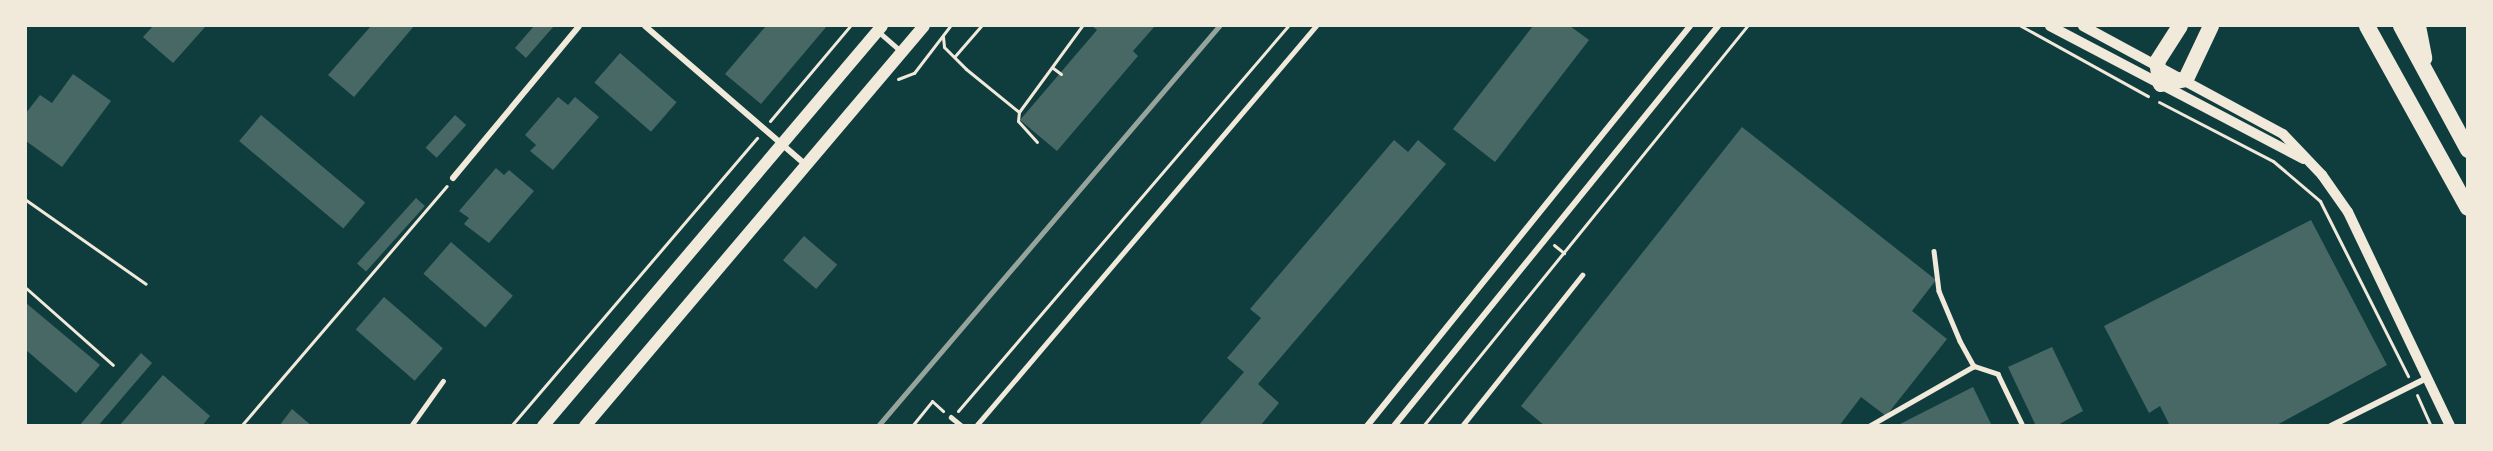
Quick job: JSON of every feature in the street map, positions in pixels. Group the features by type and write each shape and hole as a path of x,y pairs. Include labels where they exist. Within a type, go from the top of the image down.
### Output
{"highway":[{"path":"2180,26 2157,62 2162,84 2186,79 2211,26"},
{"path":"2359,26 2377,44"},
{"path":"2367,26 2468,208"},
{"path":"2401,26 2468,150"},
{"path":"2418,26 2432,85"}],"main road":[{"path":"585,426 924,26"},
{"path":"543,426 880,28"}],"street":[{"path":"453,178 579,26"},
{"path":"645,26 806,165"},
{"path":"1367,426 1690,26"},
{"path":"1394,426 1718,26"},
{"path":"2050,26 2308,162"},
{"path":"2083,26 2157,62 2283,134 2348,212 2450,426"},
{"path":"2331,426 2428,378"}],"lane":[{"path":"976,426 1316,26"},
{"path":"880,28 903,51"},
{"path":"1934,251 1939,291 1974,366 1998,374 2023,426"},
{"path":"1462,426 1582,275"},
{"path":"1869,426 1974,366"},
{"path":"411,426 442,381"},
{"path":"951,417 962,426"}],"path":[{"path":"510,426 765,129 850,26"},
{"path":"950,26 943,35 944,47 1018,112"},
{"path":"955,56 981,26"},
{"path":"1037,142 1018,121 1018,112 1053,68 1082,26"},
{"path":"912,426 932,401 951,417 1288,26"},
{"path":"1424,426 1747,26"},
{"path":"2021,26 2273,161 2304,184 2330,214 2431,426"},
{"path":"1053,68 1060,74"},
{"path":"241,426 453,178"},
{"path":"26,200 146,284"},
{"path":"26,288 113,365"}],"building":[{"path":"153,26 206,26 173,63 143,37"},
{"path":"371,26 414,26 354,97 328,75"},
{"path":"534,26 554,26 526,58 515,48"},
{"path":"766,26 827,26 761,104 725,74"},
{"path":"1092,26 1155,26 1133,51 1138,56 1057,151 1020,120 1097,30"},
{"path":"1533,26 1570,26 1589,40 1495,162 1453,129"},
{"path":"620,53 677,102 651,132 594,82"},
{"path":"73,74 111,101 62,167 26,141 26,113 40,95 52,103"},
{"path":"558,97 568,105 575,97 599,117 553,170 530,151 536,145 525,135"},
{"path":"261,115 365,202 343,228 239,141"},
{"path":"455,115 466,125 437,158 426,148"},
{"path":"1742,127 1936,280 1912,311 1947,339 1886,416 1861,397 1839,426 1545,426 1521,406"},
{"path":"1394,140 1408,152 1418,140 1446,164 1258,384 1279,403 1260,426 1198,426 1244,372 1227,358 1261,318 1250,309"},
{"path":"496,168 504,175 509,170 534,191 489,243 464,224 469,218 459,211"},
{"path":"416,198 425,206 366,271 357,263"},
{"path":"2311,220 2387,365 2275,426 2170,426 2160,406 2149,413 2104,326"},
{"path":"804,236 837,265 816,289 783,260"},
{"path":"451,242 513,296 485,327 423,274"},
{"path":"384,297 443,348 415,381 356,329"},
{"path":"26,303 100,365 76,393 26,350"},
{"path":"2052,347 2083,411 2056,426 2036,426 2008,367"},
{"path":"141,353 152,363 98,426 79,426"},
{"path":"163,375 210,416 202,426 119,426"},
{"path":"1973,387 1992,426 1896,426"},
{"path":"292,409 312,426 279,426"}],"railway":[{"path":"878,426 1219,26"}]}
